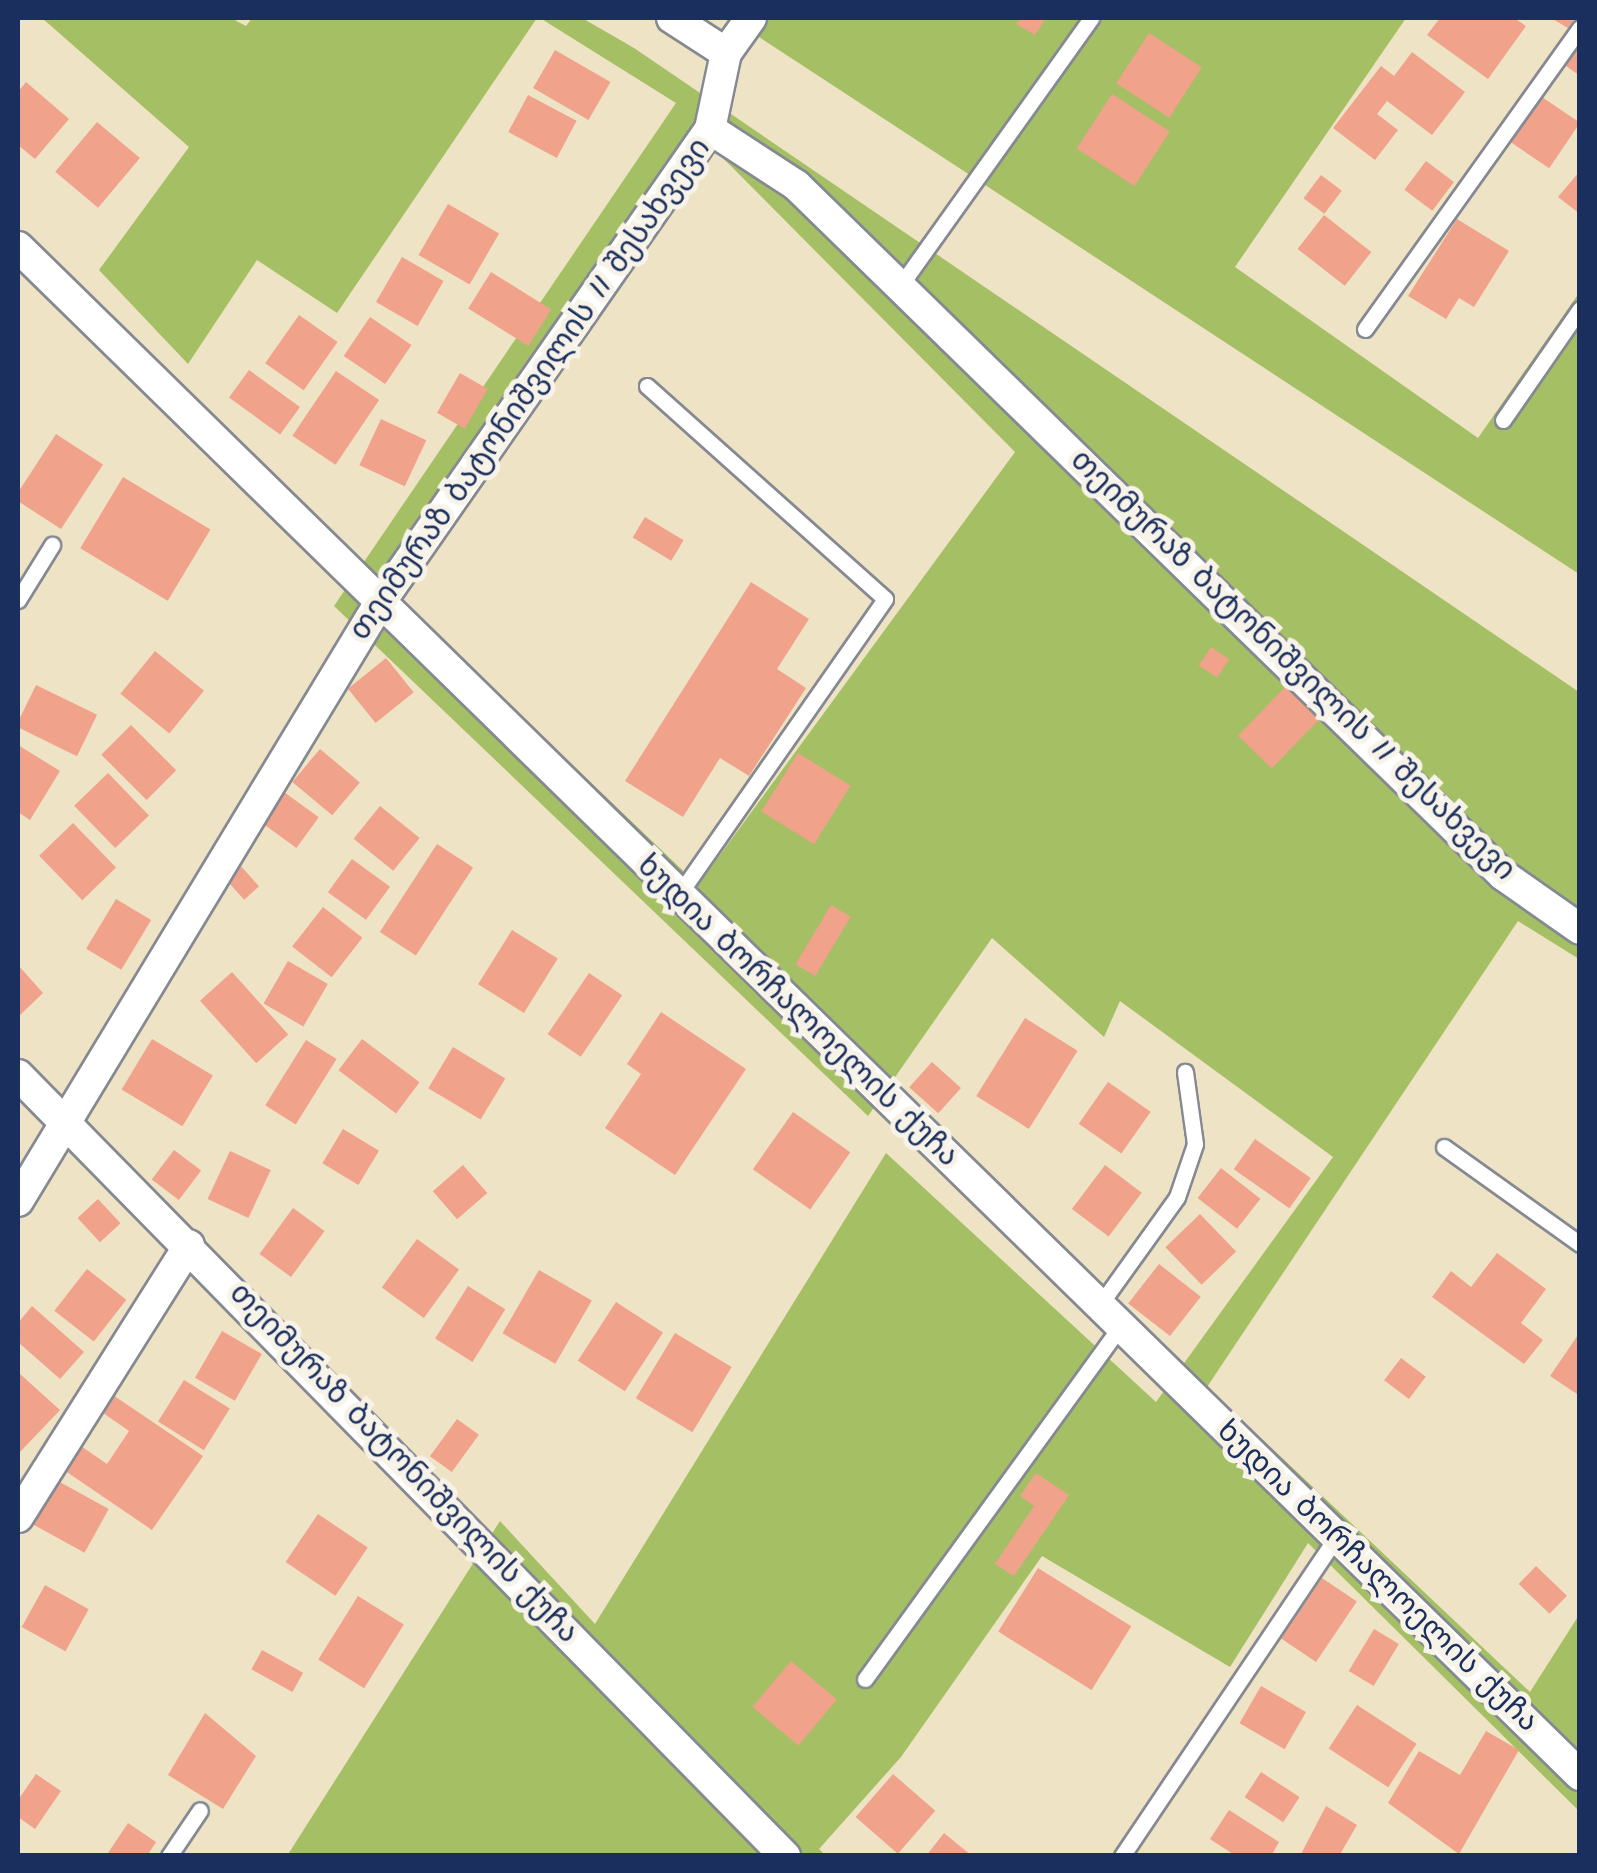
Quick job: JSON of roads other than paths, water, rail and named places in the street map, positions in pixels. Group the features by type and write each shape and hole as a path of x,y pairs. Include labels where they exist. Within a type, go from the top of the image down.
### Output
{"street":[{"path":"672,18 726,53"},
{"path":"710,129 726,53 751,18"},
{"name":"თეიმურაზ ბატონიშვილის II შესახვევი","path":"18,1201 379,604 710,129 796,186 1503,875 1580,929"},
{"name":"ხუდია ბორჩალოელის ქუჩა","path":"18,246 677,897 1580,1774"},
{"name":"თეიმურაზ ბატონიშვილის ქუჩა","path":"18,1074 786,1856"},
{"path":"18,1517 189,1245"}],"lane":[{"path":"900,286 1091,18"},
{"path":"1365,329 1580,28"},
{"path":"1502,420 1580,309"},
{"path":"647,386 884,599 677,897"},
{"path":"18,600 52,545"},
{"path":"865,1679 1110,1316 1177,1197 1194,1144 1185,1072"},
{"path":"1444,1147 1580,1244"},
{"path":"1122,1856 1336,1537"},
{"path":"169,1856 200,1810"}]}
